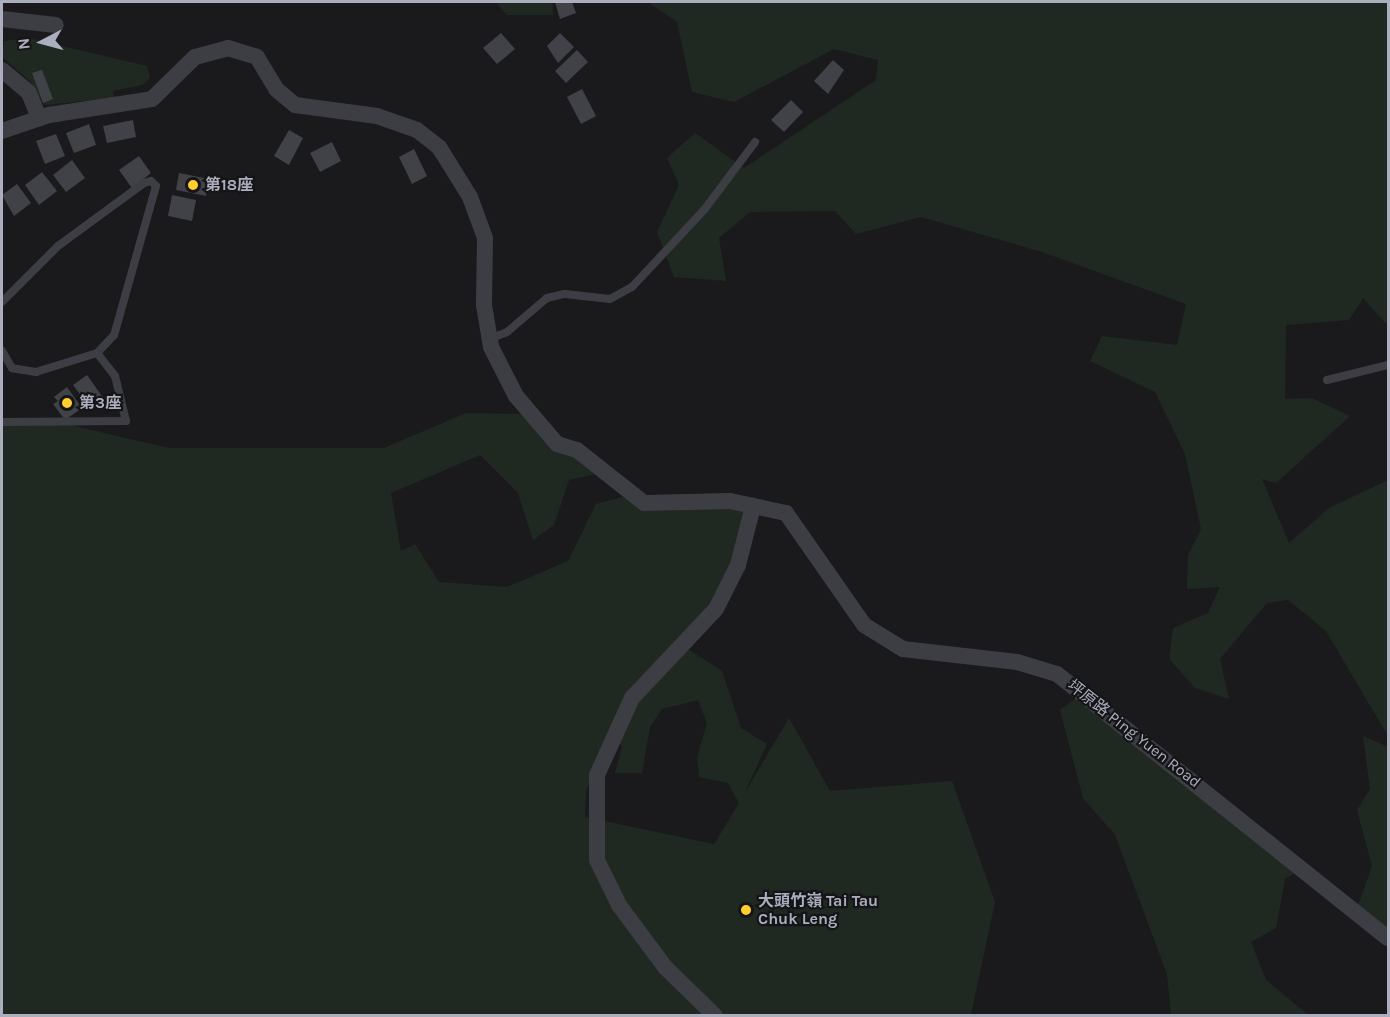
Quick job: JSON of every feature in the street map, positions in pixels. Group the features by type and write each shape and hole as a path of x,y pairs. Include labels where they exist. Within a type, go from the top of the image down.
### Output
{"street":[{"path":"2,19 56,25"},
{"name":"坪原路 Ping Yuen Road","path":"2,131 39,118 152,99 199,54 228,48 257,57 276,89 295,105 377,116 408,126 439,147 466,188 482,228 489,339 516,396 557,444 577,450 644,503 730,501 786,513 864,625 903,649 1017,662 1057,674 1389,938"},
{"path":"2,70 29,93 39,118"},
{"path":"715,1016 665,967 614,896 597,860 597,775 633,698 716,609 738,565 753,506"}],"lane":[{"path":"489,339 507,332 547,298 565,294 610,299 632,287 704,210 755,142"},
{"path":"2,302 58,246 151,181 154,199 114,335 97,353 36,372 12,368 2,351"},
{"path":"2,422 126,421 115,376 97,353"},
{"path":"1327,380 1389,365"}],"shaded area":[{"path":"496,2 552,2 553,15 507,15"},
{"path":"648,2 1388,2 1388,326 1363,298 1349,320 1286,325 1285,399 1312,398 1350,416 1276,483 1262,479 1289,543 1329,508 1388,480 1388,736 1326,631 1288,600 1267,603 1220,659 1229,699 1195,688 1169,659 1173,628 1208,613 1220,587 1187,589 1188,555 1201,529 1185,454 1155,392 1090,361 1102,336 1177,345 1186,304 1042,252 921,217 856,234 835,211 750,212 719,238 726,281 674,277 657,232 679,185 667,158 695,133 744,168 876,80 878,60 834,49 734,102 692,92 677,22"},
{"path":"28,38 147,66 150,78 142,85 113,91 114,98 44,105 30,81 2,57 4,41"},
{"path":"466,413 523,414 596,474 569,480 554,525 533,540 518,493 480,455 391,493 401,551 415,544 439,582 507,587 568,561 596,504 633,494 753,506 735,572 680,644 722,671 741,728 767,744 744,794 789,718 830,791 952,781 995,902 971,1015 2,1015 2,423 53,421 169,448 384,448","holes":["698,700 707,723 697,757 699,777 728,783 739,803 714,844 585,817 586,790 615,737 622,747 615,773 642,773 650,727 662,709"]},
{"path":"1083,693 1304,868 1285,879 1276,928 1251,942 1266,980 1308,1015 1171,1015 1167,974 1115,835 1083,798 1060,710"},
{"path":"1363,736 1388,747 1388,937 1356,911 1372,866 1357,810 1370,789"}],"building":[{"path":"555,2 572,2 576,13 560,19"},
{"path":"501,33 515,49 497,64 483,48"},
{"path":"560,33 574,47 558,63 547,46"},
{"path":"577,50 588,62 566,83 555,71"},
{"path":"833,60 844,70 828,94 814,81"},
{"path":"42,70 53,99 43,103 32,73"},
{"path":"582,89 596,116 581,124 567,97"},
{"path":"791,100 803,112 784,132 771,120"},
{"path":"133,120 136,137 107,143 103,126"},
{"path":"89,124 96,145 74,153 66,133"},
{"path":"289,130 303,138 289,165 274,156"},
{"path":"56,134 65,156 45,164 36,141"},
{"path":"332,142 341,161 320,172 310,153"},
{"path":"414,149 427,176 412,184 399,157"},
{"path":"139,156 151,173 132,188 119,170"},
{"path":"72,160 85,178 66,192 53,175"},
{"path":"42,172 57,191 39,205 25,185"},
{"name":"第18座","path":"179,173 209,179 206,196 176,190"},
{"path":"17,184 31,203 14,216 2,195"},
{"path":"172,195 196,200 192,221 168,216"},
{"path":"87,375 104,399 91,409 73,385"},
{"name":"第3座","path":"67,387 82,408 65,420 53,404 58,401 54,397"}],"place":[{"name":"第18座","path":"193,185"},
{"name":"第3座","path":"67,403"},
{"name":"大頭竹嶺 Tai Tau Chuk Leng","path":"746,910"}]}
